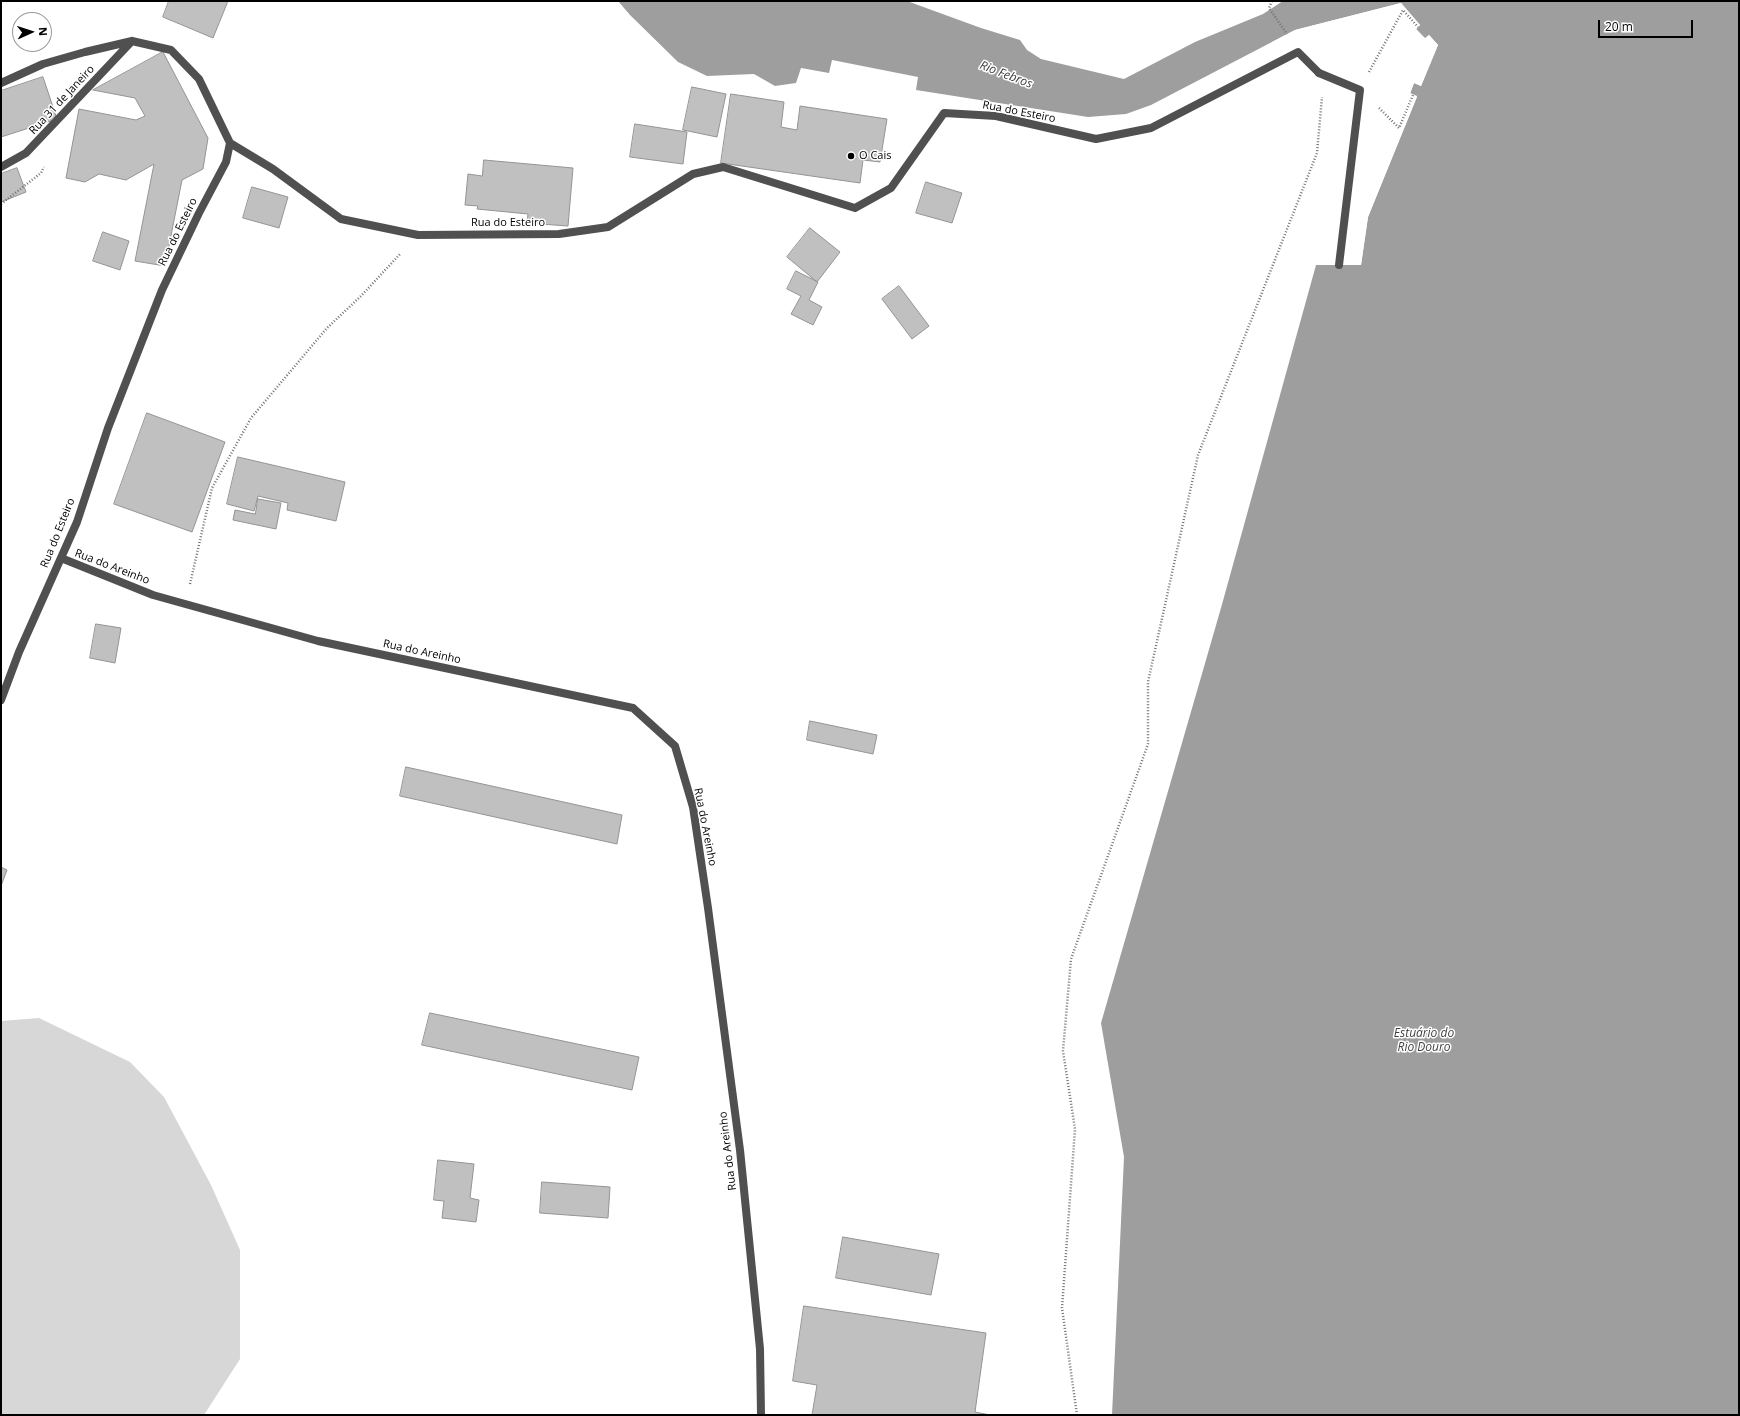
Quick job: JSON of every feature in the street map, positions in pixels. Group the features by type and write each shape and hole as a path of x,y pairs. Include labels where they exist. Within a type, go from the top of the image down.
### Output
{"street":[{"path":"1,82 43,64 132,41 171,50 199,79 230,143"},
{"name":"Rua 31 de Janeiro","path":"1,167 26,153 132,41"},
{"name":"Rua do Esteiro","path":"1,700 19,652 77,522 108,428 162,290 199,213 226,162 230,143 273,169 341,219 418,235 559,234 608,227 693,174 723,167 856,208 891,188 944,113 996,116 1096,140 1151,128 1298,52 1319,73"},
{"path":"1319,73 1360,90 1339,265"},
{"name":"Rua do Areinho","path":"61,558 153,595 318,641 633,708 675,746 693,807 740,1150 760,1348 761,1415"}],"path":[{"path":"1272,1 1269,8 1289,36"},
{"path":"1413,95 1400,128 1360,90 1403,10 1418,27"},
{"path":"1077,1415 1062,1308 1075,1129 1063,1051 1071,959 1148,744 1148,682 1198,455 1317,153 1322,96 1319,73"},
{"path":"186,604 212,488 252,418 327,328 361,296 418,235"}],"shaded area":[{"path":"39,1018 130,1062 164,1097 211,1185 240,1250 240,1359 204,1415 1,1415 1,1021"}],"water":[{"name":"Estuário do Rio Douro","path":"618,1 907,1 981,28 1020,40 1027,50 1041,59 1124,79 1195,42 1263,14 1283,1 1739,1 1739,1415 1112,1415 1124,1157 1101,1023 1221,608 1316,265 1361,265 1368,217 1417,97 1410,94 1414,83 1421,86 1438,45 1429,35 1425,39 1416,29 1420,25 1401,3 1295,30 1151,105 1126,114 1088,117 916,90 918,77 832,60 829,73 801,68 796,83 775,86 754,74 707,76 678,62 630,15"}],"pier":[{"path":"1401,3 1420,25 1416,29 1425,38 1429,35 1438,45 1421,86 1414,83 1410,93 1417,96 1368,217 1361,265 1316,265 1316,263 1359,263 1366,216 1414,98 1408,93 1413,81 1420,83 1435,45 1429,38 1424,40 1414,30 1414,28 1418,25 1400,5 1296,32 1272,44 1272,42 1295,30"}],"building":[{"path":"169,1 228,1 213,38 163,17"},
{"path":"163,52 208,138 203,169 182,180 165,266 135,261 154,164 126,180 99,174 85,182 66,178 79,109 136,120 145,116 135,98 93,90"},
{"path":"43,77 57,119 1,137 1,91"},
{"path":"692,87 726,94 717,137 683,130"},
{"path":"731,94 784,102 781,127 797,130 800,106 887,119 880,162 863,160 860,183 721,163"},
{"path":"635,124 687,132 683,164 630,157"},
{"path":"484,160 573,168 568,226 527,223 528,214 477,209 478,206 465,205 468,174 482,176"},
{"path":"17,168 26,192 1,202 1,174"},
{"path":"926,182 962,193 952,223 916,213"},
{"path":"252,187 288,197 279,228 243,218"},
{"path":"810,228 840,252 817,282 787,257"},
{"path":"103,232 129,241 120,270 93,261"},
{"path":"796,271 818,282 809,300 822,307 813,325 791,314 801,296 787,289"},
{"path":"899,286 929,326 912,339 882,299"},
{"path":"147,413 225,442 192,532 114,504"},
{"path":"238,457 345,482 336,521 287,510 288,503 258,496 254,511 227,504"},
{"path":"258,499 281,503 276,529 233,520 235,510 255,514"},
{"path":"96,624 121,628 115,663 90,658"},
{"path":"810,721 877,735 873,754 807,740"},
{"path":"406,767 622,815 617,844 400,796"},
{"path":"1,867 7,870 1,886"},
{"path":"430,1013 639,1057 632,1090 422,1045"},
{"path":"438,1160 474,1164 470,1198 479,1200 476,1222 442,1218 444,1201 434,1200"},
{"path":"542,1182 610,1187 608,1218 540,1213"},
{"path":"843,1237 939,1254 931,1295 836,1278"},
{"path":"804,1306 986,1333 975,1412 990,1415 812,1415 817,1385 793,1381"}],"place":[{"name":"O Cais","path":"851,156"}],"water label":[{"name":"Rio Febros","path":"1006,75"}]}
